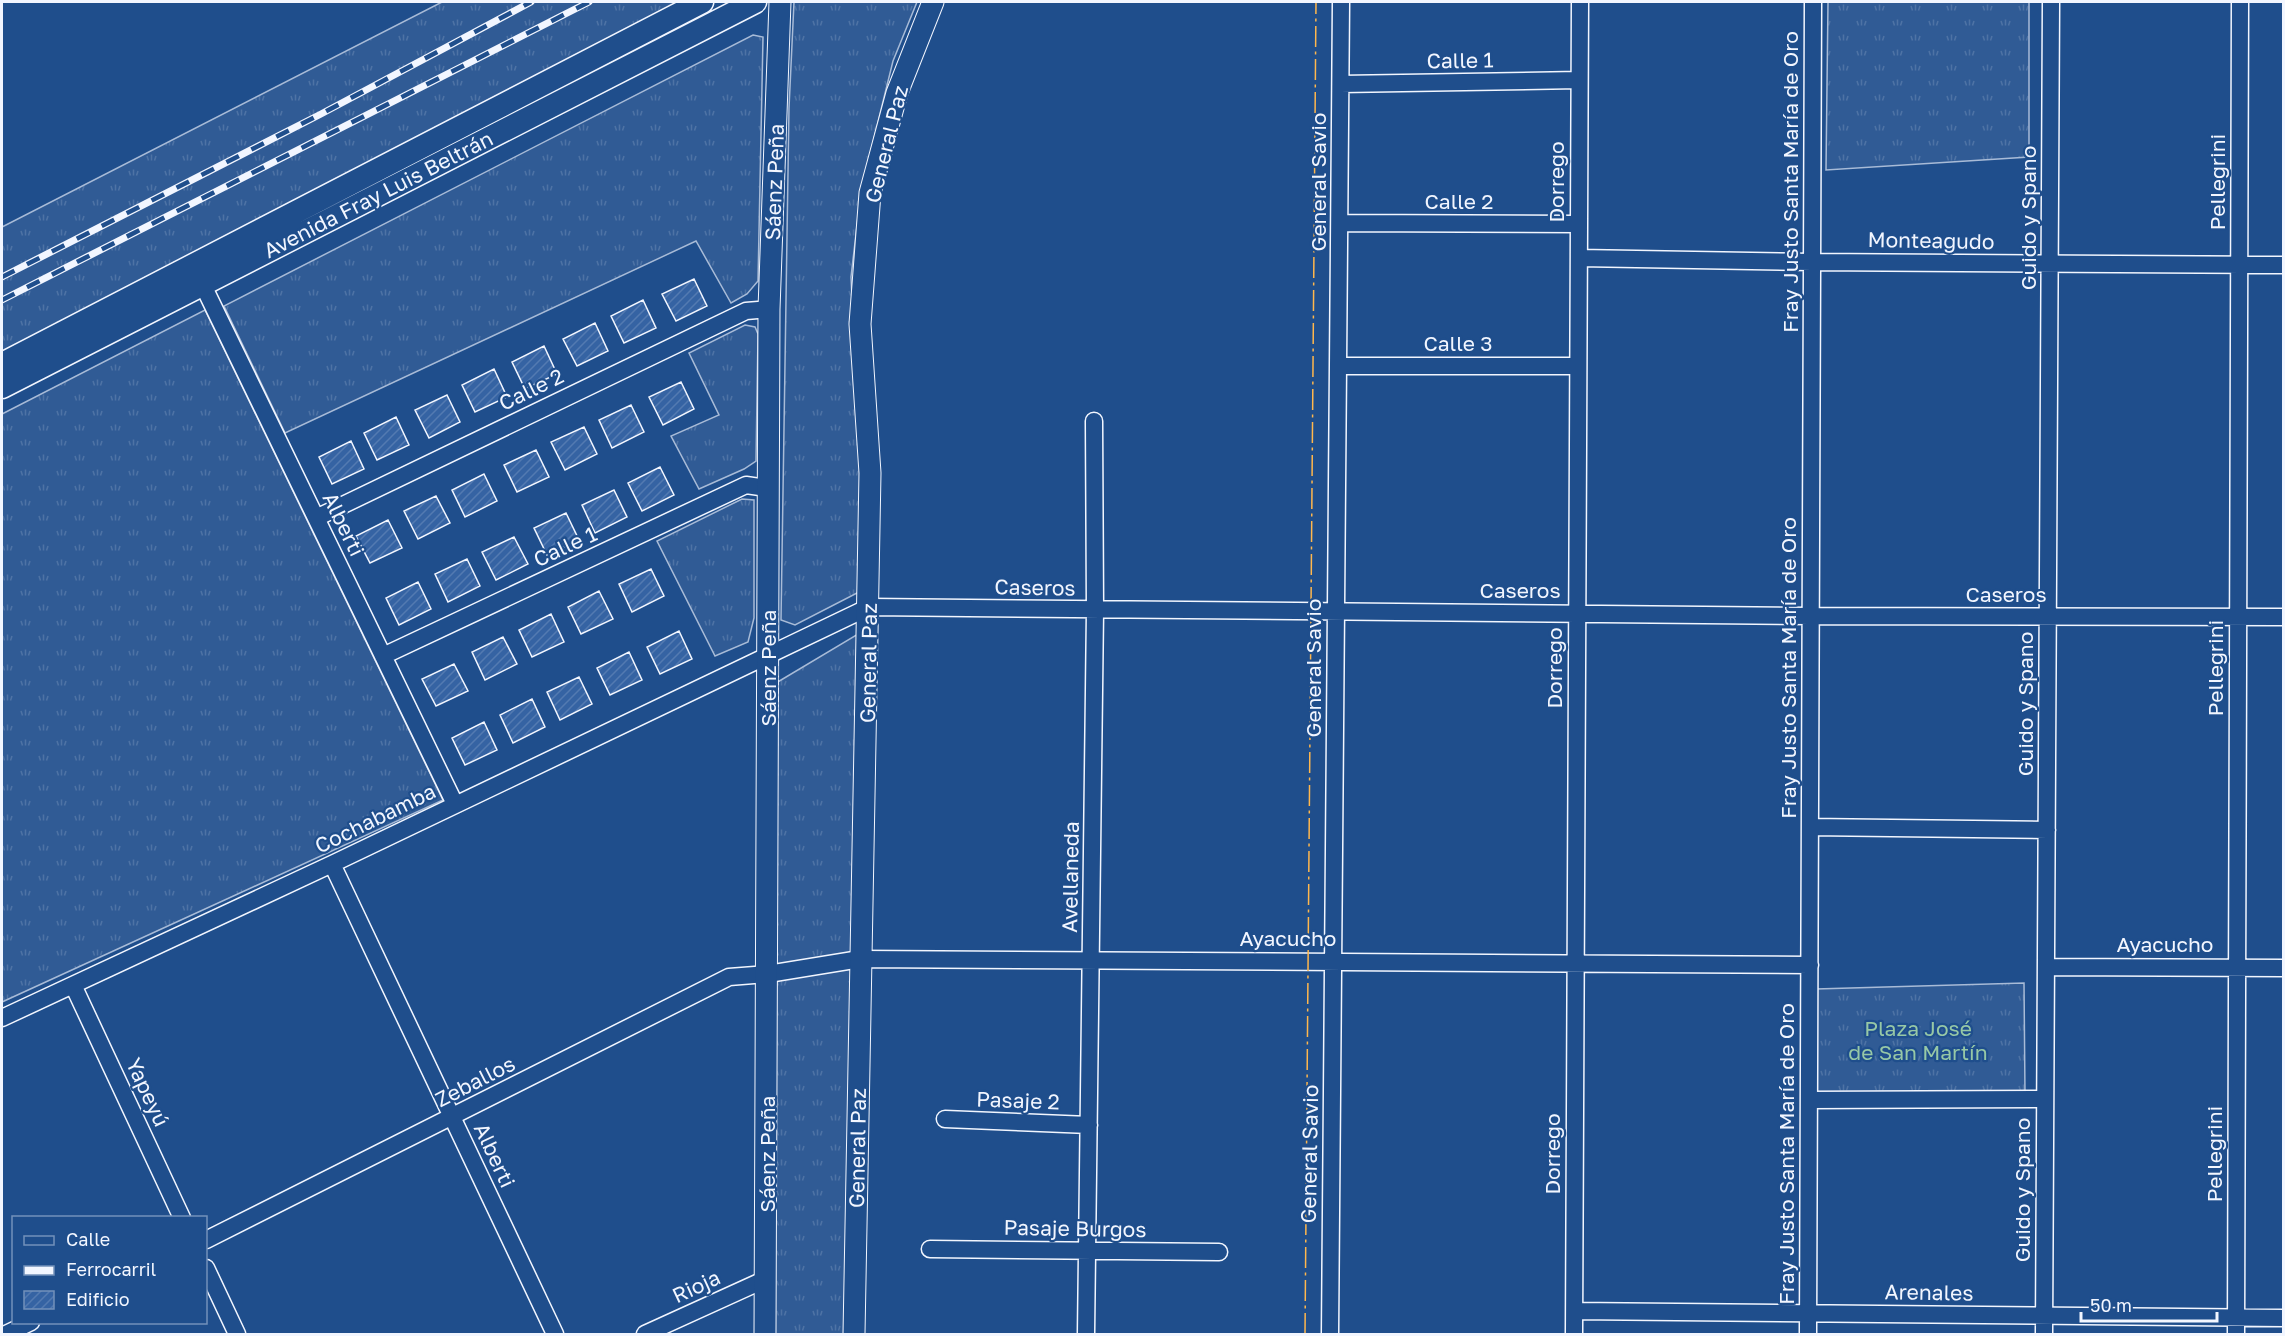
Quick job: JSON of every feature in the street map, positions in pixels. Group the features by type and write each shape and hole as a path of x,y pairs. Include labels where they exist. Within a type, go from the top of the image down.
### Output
{"main road":[{"name":"Avenida Fray Luis Beltrán","path":"2,364 193,263 702,2"},
{"name":"Avenida Fray Luis Beltrán","path":"2,387 756,2"}],"street":[{"name":"Sáenz Peña","path":"765,1335 769,309 780,2"},
{"name":"General Paz","path":"854,1335 870,473 860,324 870,193 897,93 933,2"},
{"name":"General Savio","path":"1330,1335 1341,2"},
{"name":"Dorrego","path":"1574,1335 1580,2"},
{"name":"Fray Justo Santa María de Oro","path":"1808,1335 1813,2"},
{"name":"Guido y Spano","path":"2044,1335 2051,2"},
{"name":"Pellegrini","path":"2236,1335 2240,2"},
{"name":"Calle 1","path":"1341,84 1579,80"},
{"name":"Calle 2","path":"1340,223 1579,224"},
{"name":"Monteagudo","path":"1578,258 2283,265"},
{"name":"Alberti","path":"193,263 455,804"},
{"name":"Calle 2","path":"316,518 746,311 769,309"},
{"name":"Calle 3","path":"1339,366 1578,366"},
{"name":"Avellaneda","path":"1086,1335 1095,610 1094,421"},
{"name":"Calle 1","path":"383,656 746,485 767,488"},
{"name":"Caseros","path":"768,656 869,607 1811,616 2283,617"},
{"name":"Cochabamba","path":"2,1018 768,656"},
{"path":"1810,827 2047,830"},
{"name":"Alberti","path":"332,864 555,1335"},
{"name":"Ayacucho","path":"768,974 860,959 1810,965"},
{"name":"Ayacucho","path":"2046,967 2237,966 2283,968"},
{"name":"Zeballos","path":"207,1240 453,1118 729,977 768,974"},
{"name":"Yapeyú","path":"73,985 181,1216"},
{"path":"1809,1100 2045,1099"},
{"name":"Pasaje 2","path":"945,1119 1089,1125"},
{"name":"Pasaje Burgos","path":"930,1249 1219,1252"},
{"path":"207,1270 237,1335"},
{"name":"Rioja","path":"645,1335 766,1279"},
{"name":"Arenales","path":"1574,1311 2283,1318"},
{"path":"6,1335 29,1324"}],"green space":[{"path":"442,2 702,2 2,364 2,227"},
{"path":"794,2 917,2 893,61 861,191 851,277 861,488 859,592 795,625 781,620 789,108"},
{"path":"1828,2 2029,2 2029,157 1826,170"},
{"path":"753,35 763,37 758,281 747,294 731,303 696,241 285,433 224,306"},
{"path":"205,310 443,800 2,1002 2,414"},
{"path":"745,325 755,327 758,334 756,461 744,469 699,489 671,436 719,415 689,353"},
{"path":"742,499 754,500 754,618 748,642 715,656 657,541"},
{"path":"858,634 844,1334 775,1334 776,683"},
{"name":"Plaza José de San Martín","path":"2024,983 2025,1094 1816,1096 1816,989"}],"building":[{"path":"694,279 707,306 676,321 662,294"},
{"path":"643,300 656,328 624,343 611,316"},
{"path":"595,323 608,351 577,366 563,339"},
{"path":"544,346 557,374 525,389 512,362"},
{"path":"494,369 507,397 475,412 462,385"},
{"path":"681,382 694,409 663,425 649,397"},
{"path":"447,395 460,422 429,438 415,410"},
{"path":"631,405 644,432 612,448 599,420"},
{"path":"396,417 409,445 377,460 364,433"},
{"path":"584,427 597,454 565,470 551,442"},
{"path":"351,441 364,469 332,484 319,457"},
{"path":"536,450 549,477 517,492 504,465"},
{"path":"660,467 674,495 642,511 628,483"},
{"path":"484,474 497,501 465,517 452,490"},
{"path":"614,490 627,517 595,533 582,505"},
{"path":"436,496 450,523 418,539 404,511"},
{"path":"566,513 579,540 547,555 534,528"},
{"path":"388,520 402,548 370,563 356,536"},
{"path":"514,537 528,564 496,580 482,552"},
{"path":"467,559 480,586 448,602 435,574"},
{"path":"651,569 664,596 632,612 619,584"},
{"path":"418,582 431,609 399,625 386,598"},
{"path":"599,591 613,619 581,634 568,607"},
{"path":"551,614 564,642 532,657 519,630"},
{"path":"679,631 692,659 660,674 647,647"},
{"path":"503,637 517,664 485,680 472,652"},
{"path":"629,652 642,680 610,695 597,668"},
{"path":"454,664 468,691 436,706 422,679"},
{"path":"579,677 592,704 560,720 547,692"},
{"path":"532,699 545,727 513,743 500,715"},
{"path":"484,722 497,750 465,765 452,738"}],"railway":[{"path":"2,277 321,114 531,2"},
{"path":"2,300 589,2"}],"power":[{"path":"1305,1334 1316,2"}]}
